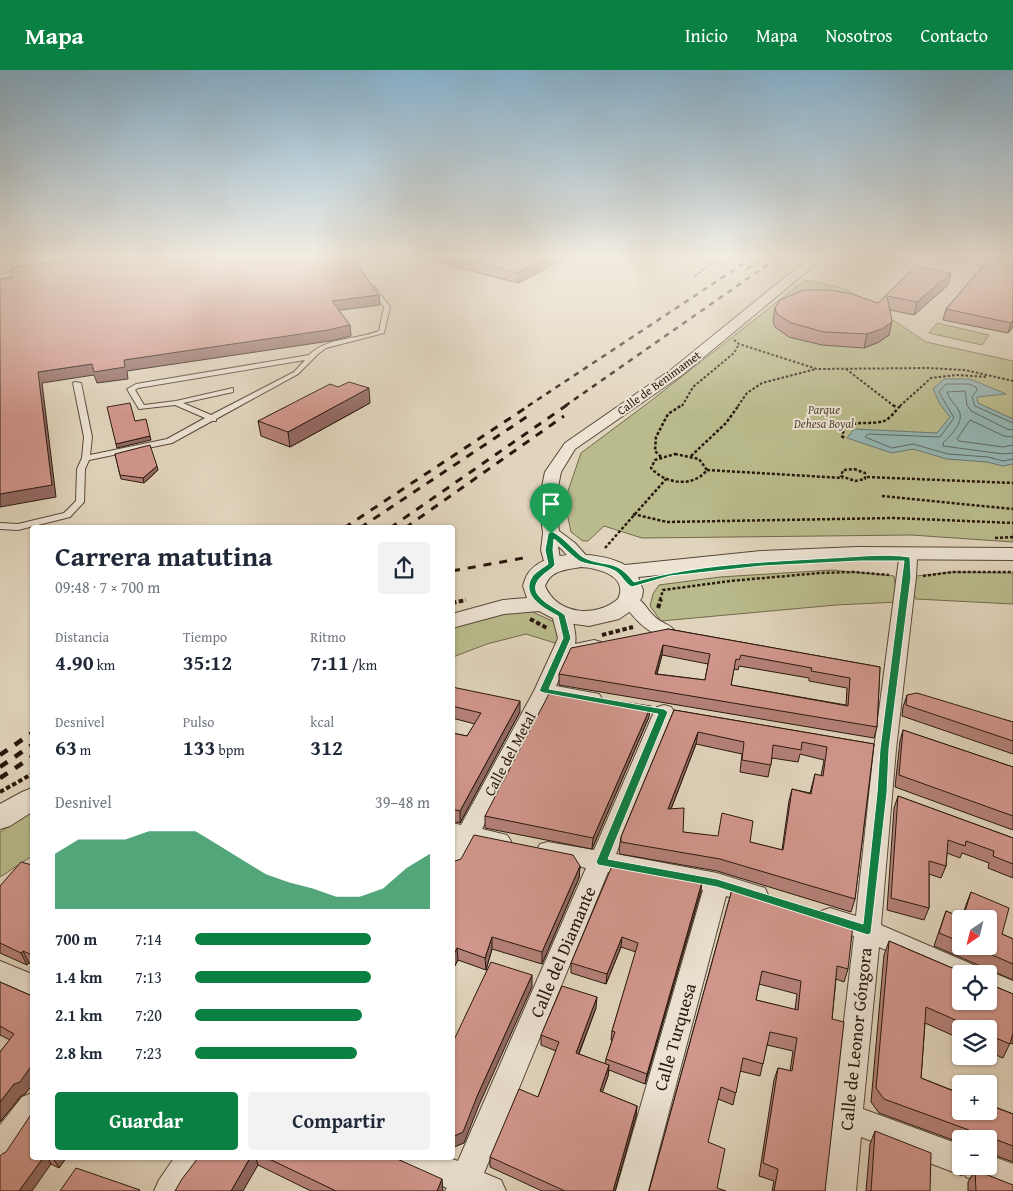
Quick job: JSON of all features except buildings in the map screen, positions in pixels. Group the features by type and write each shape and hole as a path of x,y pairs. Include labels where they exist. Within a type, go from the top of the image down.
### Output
{"street":[{"name":"Calle de Benimamet","path":"552,565 549,550 551,534 547,501 553,472 570,446 677,372 751,310"},
{"path":"551,534 569,547 581,560"},
{"path":"628,586 761,558 857,553 1013,554"},
{"path":"628,586 670,574 762,564 860,559 913,568 1013,560"},
{"path":"533,605 533,586 536,578 552,565 565,561 581,560 611,566 628,586 649,622 666,632"},
{"name":"Calle de Leonor Góngora","path":"840,1191 868,930 890,796 878,747 901,685 913,568"},
{"path":"455,620 503,607 533,605 561,615 578,618 610,615 622,608 628,586"},
{"path":"455,614 533,605"},
{"path":"561,615 564,646 609,643"},
{"path":"637,632 666,632 685,635"},
{"name":"Calle del Metal","path":"455,852 460,833 544,691 564,646"},
{"path":"874,667 901,685"},
{"path":"544,691 607,702"},
{"name":"Calle del Diamante","path":"472,1188 601,862 664,712"},
{"path":"0,809 30,791"},
{"path":"0,818 30,800"},
{"path":"460,833 601,862 717,883 774,901"},
{"name":"Calle Turquesa","path":"632,1191 717,883"},
{"path":"812,913 868,930 952,967"},
{"path":"0,972 30,982"},
{"path":"997,987 1013,994"},
{"path":"0,1150 30,1110"},
{"path":"847,1117 952,1157"},
{"path":"170,1191 191,1160"},
{"path":"418,1160 472,1188"},
{"path":"997,1174 1013,1180"}],"lane":[{"path":"86,458 169,442 303,369 311,357 325,346 374,336 382,332 386,310"},
{"path":"230,390 176,403 142,407 131,389 136,386 311,357"},
{"path":"0,526 18,528 66,515 80,502 81,469 86,458 88,437 77,384"},
{"path":"176,403 213,419"}],"path":[{"path":"733,340 738,344 817,369"},
{"path":"660,457 655,451 656,437 668,414 681,407 693,386 734,353 738,344"},
{"path":"845,368 897,408"},
{"path":"691,456 726,423 747,393 762,384 817,369 965,370 1013,381"},
{"path":"844,438 842,436 843,431 849,425 885,421 931,378 957,375 999,378"},
{"path":"675,454 691,456 703,462 707,470 700,478 675,481 659,476 651,468 655,460 660,457 675,454"},
{"path":"843,478 841,472 850,469 862,471 866,478"},
{"path":"707,470 843,478 859,481 866,478 1013,483"},
{"path":"605,548 666,479"},
{"path":"882,496 1013,509"},
{"path":"634,514 666,522 894,518 1013,523"},
{"path":"913,568 953,572 1013,572"},
{"path":"656,614 663,590 688,586 764,578 866,571 894,576"},
{"path":"533,605 564,646 579,640 637,632"},
{"path":"0,793 30,775"}],"green space":[{"name":"Parque Dehesa Boyal","path":"766,310 878,310 926,342 1013,361 1013,542 911,535 642,538 604,526 588,541 583,541 571,532 567,513 567,494 581,453"},
{"path":"937,323 989,335 982,345 929,333"},
{"path":"832,570 894,576 898,602 836,605 661,621 650,606 653,594 659,585 720,577"},
{"path":"953,572 1013,573 1013,604 916,599 907,577"},
{"path":"524,608 561,625 560,637 555,643 526,634 487,644 455,656 455,625"},
{"path":"30,813 30,857 0,877 0,832"}],"water":[{"path":"944,379 970,379 1006,394 977,397 978,403 1013,419 1013,464 1003,466 987,462 947,459 913,449 892,453 847,438 854,429 937,433 950,417 940,404 933,389"}],"railway":[{"path":"528,406 673,310"},
{"path":"565,406 702,310"},
{"path":"349,525 530,405"},
{"path":"394,525 567,405"},
{"path":"364,525 531,414"},
{"path":"409,525 564,416"},
{"path":"455,570 529,557"},
{"path":"0,755 30,734"},
{"path":"0,767 30,746"},
{"path":"0,778 30,758"}],"route":[{"path":"551,534 569,547 581,560 611,566 622,572 632,585 670,574 762,564 860,559 908,559 896,671 885,749 868,930 717,883 601,862 664,712 544,691 567,638 561,615 541,604 534,594 533,586 536,578 542,571 552,565 549,550 551,534"}]}
